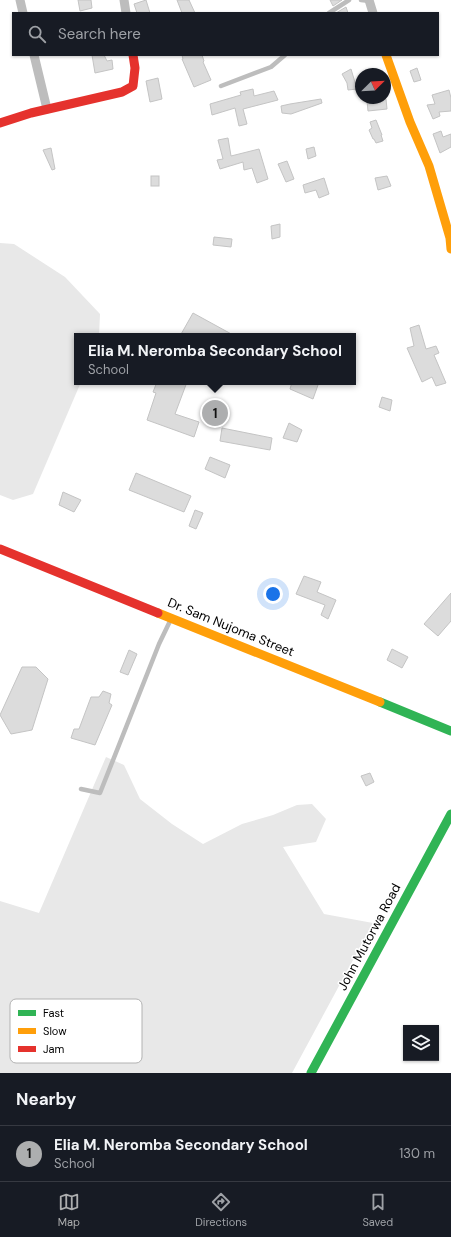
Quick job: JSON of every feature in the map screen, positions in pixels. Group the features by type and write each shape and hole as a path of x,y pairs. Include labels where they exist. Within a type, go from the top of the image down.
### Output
{"street":[{"path":"20,0 23,12"},
{"path":"124,0 126,12"},
{"path":"368,0 373,12"},
{"path":"34,56 47,109"},
{"path":"0,123 31,113 122,92 133,86 135,68 133,56"},
{"path":"386,56 410,122 429,166 450,238 451,249"},
{"name":"Dr. Sam Nujoma Street","path":"0,549 451,731"},
{"name":"John Mutorwa Road","path":"310,1073 451,815"}],"lane":[{"path":"331,12 349,0"},
{"path":"221,86 271,67 284,56"},
{"path":"81,789 100,793 159,644 172,618"}],"shaded area":[{"path":"0,243 14,244 65,277 100,314 99,333 74,333 74,385 80,385 33,494 13,500 0,495"},
{"path":"106,757 124,765 140,799 172,824 203,844 242,824 273,815 297,805 312,804 326,819 316,842 283,847 324,914 373,923 292,1073 0,1073 0,901 39,913"}],"building":[{"path":"78,0 91,0 92,8 80,11"},
{"path":"146,0 150,12 137,12 134,4"},
{"path":"177,0 189,0 195,12 182,12"},
{"path":"330,0 342,0 333,6"},
{"path":"346,7 348,12 338,12"},
{"path":"92,56 104,56 107,61 112,60 113,69 95,73"},
{"path":"182,56 202,56 203,62 211,80 194,87"},
{"path":"417,68 421,80 414,82 410,71"},
{"path":"351,69 355,82 355,89 348,90 347,83 342,74"},
{"path":"158,78 162,99 150,102 146,81"},
{"path":"253,89 254,96 274,91 278,100 243,109 247,124 239,126 235,108 212,115 210,104 241,95 240,92"},
{"path":"449,90 451,98 451,111 439,112 440,116 433,119 427,105 435,104 432,95"},
{"path":"321,99 322,103 291,114 282,113 281,106"},
{"path":"367,104 386,104 387,109 368,111"},
{"path":"376,120 383,141 376,143 369,130 372,128 370,122"},
{"path":"441,131 443,137 451,134 451,147 440,153 433,134"},
{"path":"228,138 231,156 259,149 268,179 257,183 252,168 244,170 243,162 220,169 217,160 223,159 218,140"},
{"path":"314,147 316,156 308,159 306,149"},
{"path":"51,148 55,169 52,170 43,150"},
{"path":"287,161 294,179 286,182 278,164"},
{"path":"151,176 159,176 159,186 151,186"},
{"path":"387,176 391,186 378,190 375,178"},
{"path":"324,178 329,194 319,198 316,190 305,193 303,185"},
{"path":"280,224 280,237 272,239 271,226"},
{"path":"214,237 232,239 231,247 213,245"},
{"path":"193,313 230,333 182,333"},
{"path":"419,325 426,349 436,346 439,353 434,355 446,383 436,386 432,377 422,382 407,348 414,346 410,328"},
{"path":"156,385 186,385 175,414 199,422 194,437 147,420 156,393 153,392"},
{"path":"291,385 318,385 313,399 290,389"},
{"path":"382,397 392,400 390,411 379,407"},
{"path":"289,423 302,430 297,442 283,438"},
{"path":"222,428 272,438 270,450 220,441"},
{"path":"210,457 230,465 225,478 205,469"},
{"path":"136,473 191,496 184,512 129,490"},
{"path":"63,492 81,500 74,512 59,505"},
{"path":"195,510 203,513 196,529 189,526"},
{"path":"304,576 321,582 317,592 336,600 328,619 321,615 325,605 296,594"},
{"path":"451,593 451,621 438,636 424,624"},
{"path":"392,649 408,657 402,668 387,660"},
{"path":"129,650 137,654 128,675 120,672"},
{"path":"22,667 36,667 48,679 32,730 11,734 0,715"},
{"path":"103,691 111,694 109,703 112,705 95,745 71,738 74,729 79,729 91,697 99,697"},
{"path":"370,773 374,782 366,786 361,776"}],"traffic: fast":[{"path":"380,702 451,731"},
{"path":"311,1073 451,814"}],"traffic: slow":[{"path":"386,56 410,122 429,166 450,238 451,249"},
{"path":"158,613 380,702"}],"traffic: jam":[{"path":"0,123 31,113 122,92 133,86 135,68 133,56"},
{"path":"0,549 158,613"}],"place":[{"name":"Elia M. Neromba Secondary School","path":"215,413"}]}
